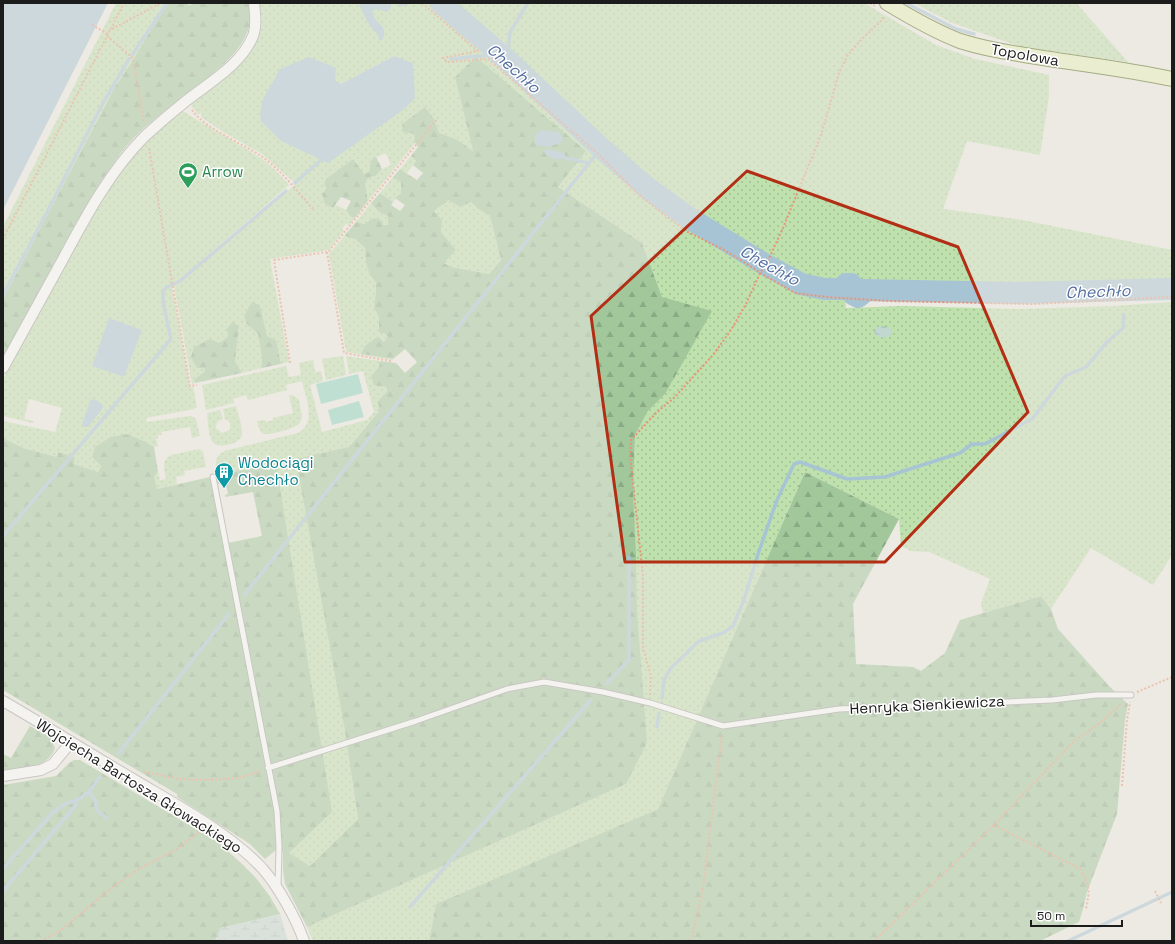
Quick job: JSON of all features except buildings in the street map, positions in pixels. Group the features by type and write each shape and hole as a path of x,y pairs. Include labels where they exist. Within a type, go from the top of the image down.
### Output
{"street":[{"path":"3,368 82,224 128,152 186,101 224,72 242,54 253,34 256,19 254,3"},
{"name":"Topolowa","path":"891,5 943,34 978,46 1047,60 1172,79"},
{"name":"Wojciecha Bartosza Głowackiego","path":"3,701 169,801 221,834 246,852 263,869 278,889 304,941"},
{"path":"3,776 41,770 53,764 71,742"}],"lane":[{"path":"213,477 277,812 279,847 278,889"},
{"path":"268,768 416,721 507,689 544,682 604,692 650,703 723,726"},
{"name":"Henryka Sienkiewicza","path":"723,726 838,709 1052,700 1096,695 1131,695"}],"path":[{"path":"3,239 124,3"},
{"path":"111,30 161,3"},
{"path":"422,3 478,51 443,58 447,62 488,59 597,153 640,196 686,231 755,268 760,273 795,293 854,299 1032,304 1172,297"},
{"path":"650,703 651,676 643,648 643,576 630,456 631,440 657,412 675,397 713,355 731,330 746,304 760,273 766,265 783,228 821,136 839,73 847,56 891,5"},
{"path":"92,25 108,35 133,58 190,386 197,385"},
{"path":"196,116 221,133 262,157 277,169 313,209"},
{"path":"290,363 274,260 329,251 438,118"},
{"path":"327,252 344,353 391,361"},
{"path":"874,941 994,825 1073,742 1101,722 1131,695 1172,677"},
{"path":"1122,786 1127,720 1131,695"},
{"path":"691,941 704,887 723,726"},
{"path":"149,773 179,779 221,780 239,778 268,768"},
{"path":"994,825 1080,869 1090,891 1086,908"},
{"path":"41,941 61,930 106,892 131,874 179,848 202,830"},
{"path":"1155,891 1161,903"}],"highlighted area":[{"path":"747,171 958,247 1028,412 885,562 625,562 591,316"}],"green space":[{"path":"116,3 167,3 115,87 3,299 3,227"},
{"path":"167,3 184,3 189,5 197,3 249,3 250,17 248,31 242,43 223,64 143,129 114,162 90,199 56,259 3,359 3,299 115,87"},
{"path":"259,3 436,3 655,199 680,218 714,239 798,286 816,292 845,294 846,308 900,306 1022,309 1113,306 1172,302 1172,555 1153,585 1091,548 1051,609 1041,596 983,613 981,603 990,579 929,552 911,551 901,546 899,519 805,472 658,809 436,904 429,941 313,941 307,927 626,784 643,693 637,609 633,489 635,435 648,411 665,394 662,297 642,243 558,187 585,151 457,85 473,151 456,139 438,133 434,119 415,134 415,143 368,201 365,183 369,177 376,176 382,169 391,165 386,153 371,160 369,172 327,189 333,208 336,205 346,210 354,219 349,225 346,224 342,229 344,231 329,250 270,259 289,362 281,364 276,340 267,336 260,305 247,324 258,334 262,368 242,373 235,361 239,327 227,329 228,337 219,343 204,368 205,371 195,379 195,383 192,384 174,285 181,282 296,184 262,154 223,132 201,117 202,112 198,115 190,103 236,66 250,51 259,35 261,15","holes":["394,56 281,141 335,80 341,84"]},
{"path":"448,3 864,3 936,45 975,59 1049,75 1049,96 1040,155 967,141 943,209 1023,220 1172,250 1172,284 1031,288 905,287 824,286 801,280 761,258 677,203 609,146"},
{"path":"914,3 1078,3 1078,5 1128,62 1021,47 950,22"},
{"path":"476,57 586,151 558,187 642,243 662,297 712,311 665,394 648,411 635,435 633,489 637,609 647,743 626,784 307,927 285,884 283,852 276,850 265,859 250,844 177,797 177,794 3,690 3,438 23,448 57,457 58,452 75,457 74,464 98,472 101,466 92,457 95,447 110,437 127,434 146,442 154,447 158,471 154,477 157,489 210,477 223,544 262,536 253,492 225,497 225,495 228,494 226,483 218,484 216,476 276,463 332,812 289,853 310,866 358,819 344,725 296,459 349,447 379,411 378,401 387,391 386,387 374,385 371,376 379,367 380,361 396,363 405,373 417,362 405,349 393,359 361,354 365,346 378,336 384,342 388,337 384,333 379,333 379,318 374,307 376,282 368,270 365,248 355,239 349,238 345,235 356,222 365,224 373,218 381,220 383,225 388,225 388,216 378,211 371,203 380,193 393,202 391,205 400,211 405,205 395,198 401,193 401,182 393,177 400,169 417,180 423,173 413,165 416,161 411,156 418,147 414,141 415,134 403,132 402,124 425,107 434,119 439,133 456,139 473,151 455,77","holes":["449,200 460,207 471,202 478,209 490,216 501,260 489,274 452,267 444,263 456,250 441,232 442,220 434,211"]},
{"path":"181,110 261,158 289,185 172,286 190,387 193,387 197,407 194,409 146,418 147,422 191,416 196,419 200,436 192,438 190,427 161,432 162,435 158,435 158,438 156,439 158,446 154,447 146,442 110,437 95,447 92,457 101,466 98,472 74,464 75,457 58,452 57,457 23,448 3,438 3,421 55,432 62,408 29,399 24,419 34,421 33,423 3,416 3,379 86,226 119,173 153,134"},
{"path":"411,156 416,161 407,173 400,169"},
{"path":"376,157 382,169 376,176 369,177 365,183 368,201 354,219 346,210 351,201 341,197 333,208 325,204 322,194 327,189 324,184 326,179 353,159 364,174 369,172 371,160"},
{"path":"393,177 401,182 401,193 393,202 380,193"},
{"path":"449,200 471,202 478,209 490,216 501,260 489,274 452,267 444,262 456,250 441,232 442,220 434,211"},
{"path":"371,203 378,211 388,216 388,225 356,222"},
{"path":"345,235 349,238 355,239 365,248 366,259 376,282 374,307 379,318 379,333 384,333 388,337 384,342 378,336 361,354 393,359 392,360 346,352 329,254"},
{"path":"252,302 260,305 267,336 276,340 281,364 262,368 258,334 247,324 244,316"},
{"path":"233,321 239,327 235,361 242,373 195,383 195,379 205,371 204,368 197,368 191,357 194,347 210,339 219,343 228,337 227,329"},
{"path":"884,326 892,330 891,335 884,338 877,336 874,332 877,327"},
{"path":"343,356 346,375 326,380 322,359"},
{"path":"346,356 380,361 379,367 387,391 378,401 379,411 349,447 344,725 358,820 310,866 288,853 275,463 218,476 216,465 218,456 224,451 298,433 304,429 309,417 308,403 302,381 286,385 287,390 248,400 246,395 233,399 234,403 206,410 202,385 286,366 289,377 301,375 299,363 313,360 315,372 321,371 323,381 310,385 322,432 367,420 374,412 363,371 349,374"},
{"path":"289,395 294,396 299,400 302,417 300,423 281,431 269,434 262,433 259,429 257,421 265,420 266,422 273,420 273,418 293,413"},
{"path":"236,406 241,426 241,437 232,444 222,446 214,444 208,427 207,413 220,410 223,419 217,422 216,428 222,433 230,430 230,422 225,419 223,409"},
{"path":"199,449 203,452 206,467 184,471 185,475 176,477 177,484 157,489 154,477 158,471 160,480 166,479 164,463 168,457"},
{"path":"805,472 899,519 853,604 856,664 913,667 921,671 945,653 960,620 1041,596 1051,609 1058,629 1110,687 1128,704 1125,720 1117,814 1087,892 1079,922 1040,941 429,941 436,904 658,809"},
{"path":"30,726 50,737 55,748 51,755 40,764 26,768 3,771 3,754 11,758"},
{"path":"74,760 80,760 216,841 256,878 269,895 280,914 221,928 215,941 3,941 3,785 56,776"},
{"path":"280,914 288,941 215,941 221,928"}],"shaded area":[{"path":"3,3 108,3 3,210"},
{"path":"359,3 391,4 391,8 387,12 375,9 372,12 376,20 383,28 384,35 382,40 379,41 378,35 362,12"},
{"path":"394,56 413,63 415,98 403,110 328,163 281,141 261,121 260,114 263,99 280,69 309,57 336,68 335,80 341,84"},
{"path":"541,130 559,132 563,138 561,143 547,147 536,145 535,135"},
{"path":"547,149 564,153 566,158 550,158 544,151"},
{"path":"109,318 142,330 124,377 92,366"},
{"path":"358,374 363,393 321,404 316,384"},
{"path":"94,399 102,404 103,408 88,427 84,427 82,424 90,401"},
{"path":"359,401 364,417 332,425 328,410"}],"waterway":[{"path":"132,55 167,3"},
{"path":"400,5 407,3"},
{"name":"Chechło","path":"441,3 507,60 601,148 649,189 689,218 766,265 801,284 824,289 845,289 846,284 851,284 854,288 854,295 858,297 862,294 863,290 1017,293 1172,289"},
{"path":"507,60 510,32 528,3"},
{"path":"906,3 956,29 974,34"},
{"path":"451,59 500,54"},
{"path":"3,295 103,103 129,59"},
{"path":"244,595 601,148"},
{"path":"566,158 588,163"},
{"path":"295,183 321,160"},
{"path":"3,536 171,339 163,302 163,291 167,287 180,281 286,191"},
{"name":"Chechło","path":"1155,289 1157,285"},
{"name":"Chechło","path":"1149,296 1152,289"},
{"path":"662,698 664,680 670,669 699,641 723,633 733,626 744,600 777,500 794,464 800,462 847,479 885,477 960,453 972,444 985,444 1032,419 1065,376 1086,367 1107,342 1123,328 1124,315"},
{"path":"607,683 629,660 629,557"},
{"path":"118,754 229,614"},
{"path":"410,907 591,700"},
{"path":"657,727 659,713"},
{"path":"3,869 53,812 65,804 79,799 89,792 100,777"},
{"path":"89,792 95,800 97,810 106,818"},
{"path":"3,891 76,805 76,800"},
{"path":"1068,941 1172,892"}],"place":[{"name":"Arrow","path":"188,189"},
{"name":"Wodociągi Chechło","path":"224,489"}]}
